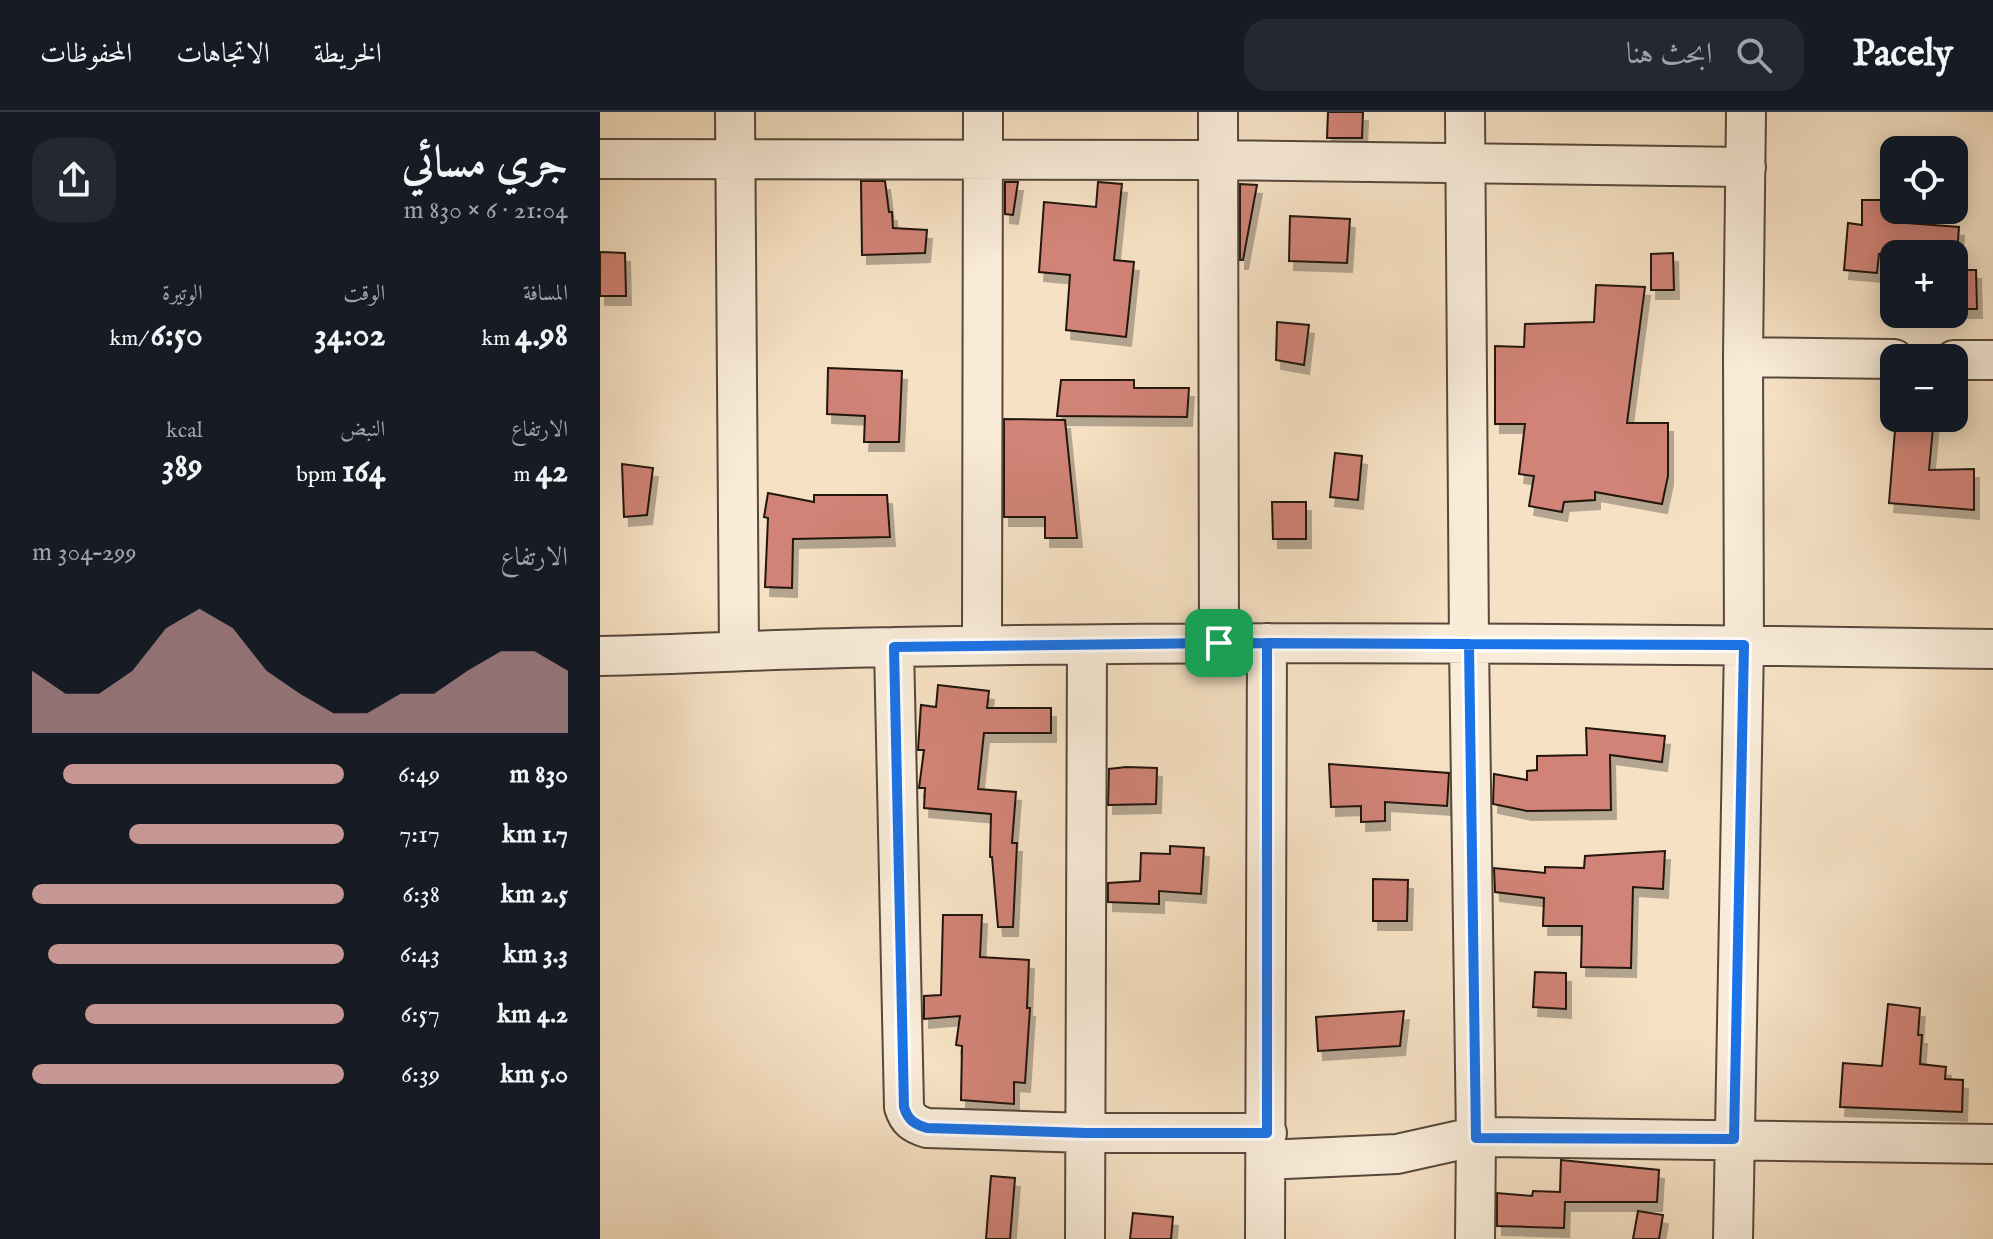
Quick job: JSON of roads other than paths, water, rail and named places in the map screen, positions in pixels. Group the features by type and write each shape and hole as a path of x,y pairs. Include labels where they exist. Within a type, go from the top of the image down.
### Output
{"street":[{"path":"735,112 739,650"},
{"path":"982,645 983,112"},
{"path":"1218,112 1219,643"},
{"path":"1465,112 1475,1239"},
{"path":"1733,1239 1744,645 1746,112"},
{"path":"600,159 1217,160 1746,167"},
{"path":"1743,357 1880,359"},
{"path":"1968,360 1993,360"},
{"path":"600,656 739,650 1219,643 1993,649"},
{"path":"1265,1239 1267,643"},
{"path":"1085,1239 1087,645"},
{"path":"894,647 904,1107 907,1118 917,1125 1397,1154 1476,1138 1993,1144"}]}
